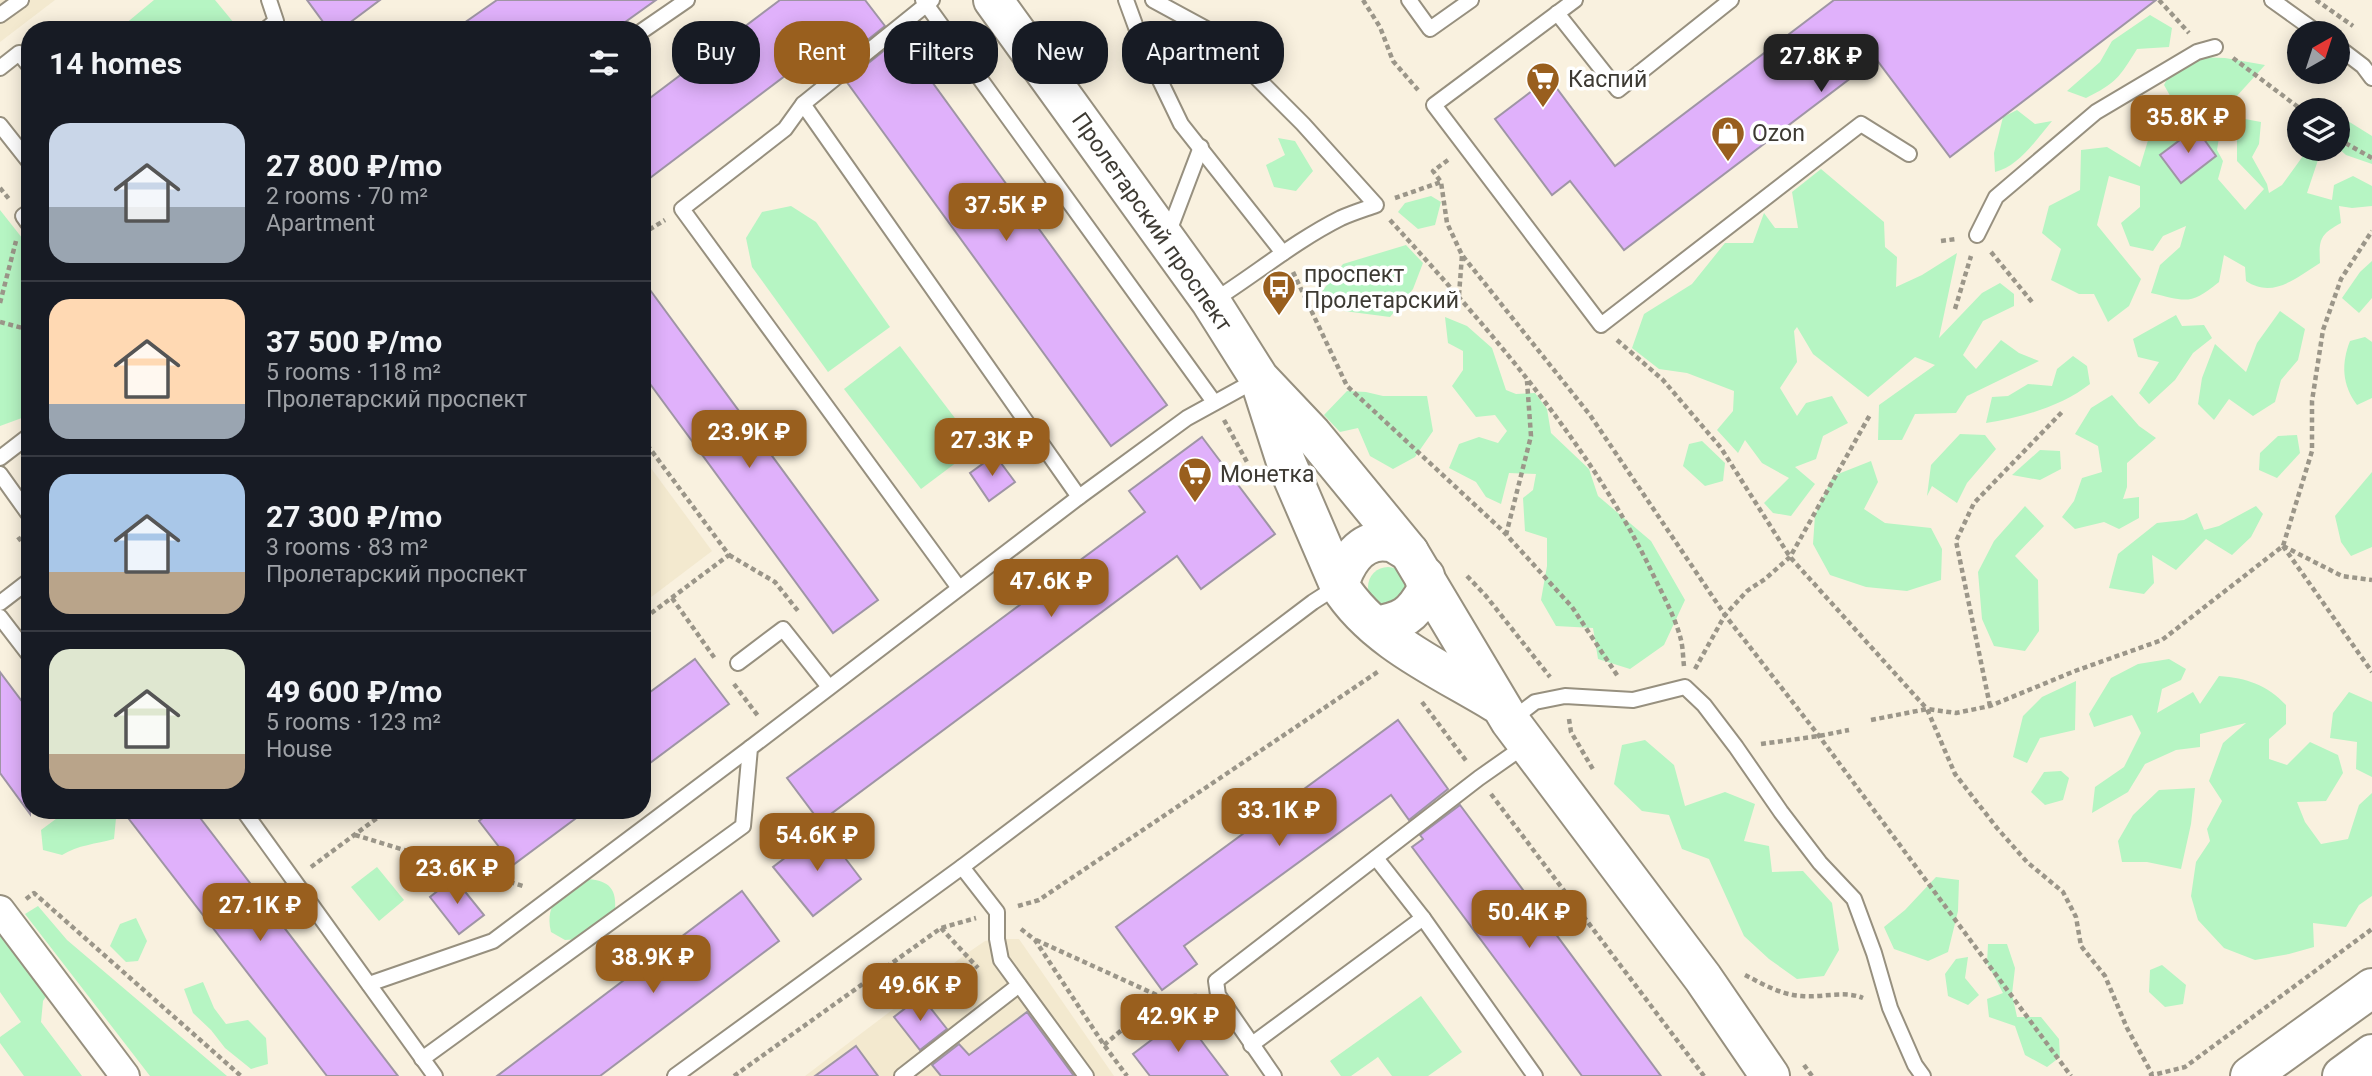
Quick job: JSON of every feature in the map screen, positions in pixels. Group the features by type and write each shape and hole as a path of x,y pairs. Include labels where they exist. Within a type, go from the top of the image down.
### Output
{"main road":[{"name":"Пролетарский проспект","path":"993,0 1211,302 1259,378 1312,434 1417,564 1512,723 1703,978 1770,1076"},
{"name":"Пролетарский проспект","path":"1259,378 1286,462 1339,585 1356,609 1407,650 1512,723"},
{"path":"1339,585 1343,570 1359,549 1375,542 1391,542 1417,564 1426,591 1409,616 1375,626"},
{"path":"2250,1076 2372,988"},
{"path":"2342,1076 2372,1054"}],"street":[{"path":"2,913 125,1076"}],"lane":[{"path":"0,15 21,0"},
{"path":"269,0 276,21"},
{"path":"651,25 687,0"},
{"path":"1126,0 1141,41 1181,124 1283,253"},
{"path":"1153,0 1210,31 1303,124 1376,205 1342,218 1283,253 1211,302"},
{"path":"1409,0 1430,29 1471,0"},
{"path":"1575,0 1434,105 1601,325 1861,124 1909,154"},
{"path":"1557,13 1618,90 1731,0"},
{"path":"2272,0 2301,21"},
{"path":"959,588 682,209 785,129 803,104 927,2 1214,402"},
{"path":"1977,235 1996,197 2096,112 2197,52 2215,47"},
{"path":"0,68 19,53 21,56"},
{"path":"2350,56 2363,66 2372,78"},
{"path":"803,104 1079,497"},
{"path":"0,125 21,152"},
{"path":"1166,239 1201,147"},
{"path":"369,984 493,941 1079,497 1187,418 1259,378"},
{"path":"0,458 21,442"},
{"path":"0,474 21,503"},
{"path":"675,1076 962,867 1339,585"},
{"path":"0,603 21,587"},
{"path":"0,617 21,644"},
{"path":"738,663 783,629 829,687"},
{"path":"1274,1076 1218,995 1216,981 1479,778 1512,723 1535,702 1565,696 1633,700 1685,687 1704,705 1820,863 1854,899 1874,953 1890,1009 1915,1065 1923,1076"},
{"path":"422,1059 743,826 750,748"},
{"path":"249,819 435,1076"},
{"path":"1376,858 1423,918 1535,1076"},
{"path":"962,867 997,912 1000,960 1086,1076"},
{"path":"1251,1045 1423,918"},
{"path":"902,1076 1019,985"}],"path":[{"path":"1363,0 1380,27 1393,61 1434,105"},
{"path":"2159,0 2185,30 2215,47 2287,98"},
{"path":"2316,0 2361,32"},
{"path":"2350,146 2372,158"},
{"path":"1455,155 1433,171 1441,182 1447,223 1462,255 1590,415 1725,615 1819,736 2071,1076"},
{"path":"1441,182 1376,205 1459,296 1527,380 1579,450 1626,522 1660,588 1681,640 1685,687"},
{"path":"1871,720 1927,709 1956,713 1990,706 2074,671 2162,640 2283,546 2312,451 2312,401 2323,330 2341,279 2372,231"},
{"path":"1977,235 2032,302"},
{"path":"1955,309 1977,235"},
{"path":"0,303 21,237"},
{"path":"1283,253 1347,386 1506,535 1572,607 1633,700"},
{"path":"1459,296 1462,255"},
{"path":"0,322 21,328"},
{"path":"1601,325 1663,380 1721,448 1790,557 1927,709 1955,774 2027,862 2063,892 2076,917 2081,946 2105,976 2151,1075 2185,1067 2372,929"},
{"path":"1506,535 1531,436 1527,380"},
{"path":"1214,402 1253,473"},
{"path":"1990,706 1956,541 1974,503 2063,411"},
{"path":"1685,687 1725,615 1747,591 1790,557 1871,413"},
{"path":"651,450 729,555 651,613"},
{"path":"2283,546 2342,576 2372,580"},
{"path":"2283,546 2372,672"},
{"path":"734,1076 941,928 1039,900 1357,686"},
{"path":"1422,702 1704,1076"},
{"path":"1736,747 1849,730"},
{"path":"293,880 376,819"},
{"path":"355,835 523,886"},
{"path":"2,913 34,893 241,1076"},
{"path":"997,912 1035,940 1161,997 1218,995"},
{"path":"1035,940 1127,1076"},
{"path":"1736,970 1774,990 1802,996 1851,994 1890,1009"},
{"path":"1104,1045 1161,997"}],"shaded area":[{"path":"0,0 55,0 28,21 21,21 21,26 0,42"},
{"path":"651,468 712,551 651,597"},
{"path":"1019,939 1114,1076 805,1076 966,954 985,941"}],"green space":[{"path":"154,0 215,0 232,21 129,21"},
{"path":"2150,15 2172,28 2169,47 2137,49 2116,79 2086,98 2067,91 2100,62 2112,41"},
{"path":"2197,57 2225,58 2265,65 2236,97 2232,116 2222,119 2217,150 2223,161 2218,179 2245,210 2264,189 2237,161 2237,128 2245,119 2261,122 2259,144 2252,157 2269,193 2282,185 2299,161 2318,161 2307,193 2332,200 2334,185 2353,176 2372,186 2372,206 2339,206 2341,223 2324,235 2320,263 2293,280 2275,287 2256,286 2246,281 2245,267 2224,255 2219,282 2201,295 2187,300 2151,293 2160,265 2180,247 2186,226 2163,236 2153,251 2130,246 2121,223 2140,207 2140,186 2109,176 2097,225 2141,279 2129,306 2108,322 2094,294 2079,294 2051,280 2061,249 2042,233 2049,206 2080,190 2081,150 2107,147 2140,167 2149,137 2145,128 2165,119 2186,124 2164,85 2175,63"},
{"path":"2017,110 2035,124 2052,121 2019,158 1995,172 1994,153 2003,117"},
{"path":"2350,122 2372,136 2372,164 2350,156"},
{"path":"1278,138 1295,141 1313,171 1296,191 1274,187 1266,165 1285,155"},
{"path":"1821,169 1884,222 1885,247 1897,257 1896,287 1922,275 1957,253 1939,338 1982,293 2000,283 2014,294 2014,306 1983,321 1963,355 1976,369 2001,340 2019,353 2039,361 1967,396 1956,413 1915,414 1902,440 1878,440 1879,405 1935,365 1915,357 1868,397 1813,354 1797,327 1794,331 1797,362 1780,388 1797,416 1806,403 1832,396 1848,423 1823,436 1816,459 1795,467 1815,484 1791,516 1773,513 1764,503 1789,478 1762,463 1745,440 1738,453 1717,430 1733,411 1734,391 1687,373 1659,369 1632,348 1644,314 1692,284 1725,243 1753,243 1764,213 1775,228 1798,228 1792,192"},
{"path":"1431,196 1441,202 1435,225 1418,229 1398,212 1405,203"},
{"path":"791,206 816,222 890,327 828,372 752,267 746,238 762,212"},
{"path":"0,210 21,237 21,418 0,426"},
{"path":"1406,245 1423,263 1413,289 1390,317 1344,311 1320,294 1343,264"},
{"path":"2372,261 2372,298 2359,313 2342,298 2360,272"},
{"path":"2280,311 2305,329 2298,360 2281,380 2275,402 2253,416 2229,399 2214,420 2198,404 2202,378 2215,344 2246,372 2257,343"},
{"path":"2176,315 2182,326 2204,325 2212,338 2193,353 2175,380 2149,404 2139,393 2159,362 2138,357 2133,339"},
{"path":"1445,317 1467,326 1492,348 1506,390 1516,394 1535,393 1547,409 1551,433 1589,469 1598,496 1651,541 1685,600 1664,645 1630,669 1598,659 1593,628 1556,626 1541,600 1547,566 1547,538 1525,531 1523,498 1533,490 1536,474 1509,473 1501,504 1486,497 1476,482 1449,468 1459,444 1479,437 1498,443 1507,431 1495,415 1476,417 1452,386 1463,370 1463,351 1448,343"},
{"path":"2365,337 2372,342 2372,398 2357,405 2348,390 2344,366 2350,341"},
{"path":"900,346 977,447 921,489 844,389"},
{"path":"2073,356 2087,366 2090,384 2067,399 2041,410 1986,423 1992,397 2008,396 2028,384 2052,386 2057,369"},
{"path":"1347,391 1383,396 1427,396 1433,431 1415,457 1393,469 1370,456 1358,428 1340,432 1324,415"},
{"path":"2112,395 2139,426 2156,438 2127,463 2127,487 2123,499 2139,497 2139,518 2119,529 2104,522 2075,529 2062,517 2074,501 2082,478 2102,472 2098,446 2075,434 2091,408"},
{"path":"1960,434 1985,435 1996,449 1967,483 1957,503 1932,486 1927,496 1931,465"},
{"path":"2297,435 2300,453 2277,478 2259,470 2260,453 2278,436"},
{"path":"1702,441 1725,463 1723,481 1705,486 1683,466 1689,444"},
{"path":"2040,450 2060,451 2061,469 2040,480 2012,475"},
{"path":"1871,461 1878,482 1864,509 1885,523 1931,528 1942,549 1941,580 1907,591 1866,587 1830,575 1813,544 1815,515 1833,476"},
{"path":"2372,472 2372,547 2351,556 2341,542 2335,516"},
{"path":"2025,506 2044,526 2015,556 2038,580 2039,631 2025,651 1994,646 1982,619 1978,572 1994,541"},
{"path":"2256,506 2263,514 2251,537 2232,555 2206,539 2176,570 2152,555 2154,583 2144,594 2109,588 2118,554 2157,523 2184,520 2197,513 2204,530 2219,526"},
{"path":"1388,567 1402,573 1408,587 1402,601 1388,607 1374,601 1368,587 1374,573"},
{"path":"2169,659 2186,669 2181,680 2162,689 2157,713 2193,692 2200,704 2219,676 2239,679 2264,688 2286,705 2286,724 2269,739 2269,759 2287,765 2310,742 2338,755 2343,773 2326,801 2297,802 2305,822 2321,844 2348,839 2359,805 2372,793 2372,896 2359,905 2346,927 2313,923 2314,947 2255,960 2224,948 2198,920 2191,896 2196,862 2210,841 2207,829 2222,801 2209,781 2223,743 2246,723 2200,734 2200,747 2176,750 2145,764 2128,792 2092,813 2095,787 2124,767 2141,733 2132,715 2094,727 2089,714 2111,678 2138,664"},
{"path":"2076,681 2075,730 2040,738 2027,763 2013,757 2023,716 2042,697"},
{"path":"2349,692 2372,702 2372,777 2356,769 2357,742 2330,738 2333,713"},
{"path":"1645,740 1674,765 1685,806 1725,792 1755,804 1744,841 1769,846 1772,872 1803,871 1832,903 1839,950 1824,976 1797,979 1769,959 1744,936 1709,859 1682,849 1669,815 1642,811 1614,784 1622,745"},
{"path":"2061,771 2069,778 2063,800 2045,805 2031,792 2044,772"},
{"path":"2195,788 2191,824 2181,869 2147,862 2122,862 2118,841 2133,815 2159,790"},
{"path":"56,819 116,819 114,839 62,855 43,850 41,830"},
{"path":"377,867 404,900 379,921 351,887"},
{"path":"1936,877 1959,880 1958,911 1948,952 1928,961 1894,949 1884,927 1905,910"},
{"path":"588,879 607,884 615,897 615,912 579,939 565,940 551,932 550,912 558,899"},
{"path":"38,906 67,940 227,1076 150,1076 25,914"},
{"path":"136,918 147,941 138,961 126,962 110,946 120,924"},
{"path":"0,932 52,987 43,1001 41,1022 82,1076 24,1076 0,1043 0,1037 21,1022 0,992"},
{"path":"1988,944 2007,944 2015,968 2012,994 2017,1017 2041,1017 2059,1039 2060,1057 2047,1067 2025,1055 2015,1026 1989,1017 1987,999 2003,993 1987,963"},
{"path":"1968,957 1965,978 1979,995 1968,1005 1948,996 1945,974 1956,959"},
{"path":"2162,965 2186,985 2183,1004 2165,1007 2149,992 2150,970"},
{"path":"203,982 214,1008 226,1024 248,1020 266,1038 268,1064 251,1069 225,1048 193,1013 184,989"},
{"path":"1421,996 1462,1052 1428,1076 1392,1076 1378,1057 1351,1076 1341,1076 1330,1061"}],"building":[{"path":"307,0 380,0 352,21 322,21"},
{"path":"497,0 656,0 627,21 467,21"},
{"path":"780,0 865,0 884,25 870,38 870,21 774,21 774,84 651,177 651,97 672,81 672,84 760,84 760,21 752,21"},
{"path":"1834,0 2156,0 1950,157 1876,59 1624,250 1570,181 1552,195 1495,119 1549,78 1615,166"},
{"path":"884,51 884,84 934,84 1167,405 1111,446 848,84 870,84 870,62"},
{"path":"2196,128 2216,156 2181,183 2160,155"},
{"path":"651,291 878,600 833,633 651,385"},
{"path":"1202,437 1275,534 1201,589 1177,556 820,822 787,778 1145,512 1129,491"},
{"path":"995,455 1015,482 989,501 970,473"},
{"path":"695,659 729,704 651,762 651,691"},
{"path":"0,672 21,700 21,802 0,773"},
{"path":"1398,720 1448,789 1409,820 1391,795 1184,946 1197,964 1162,990 1116,927"},
{"path":"1460,805 1661,1076 1582,1076 1412,847 1423,839 1420,835"},
{"path":"129,819 201,819 398,1076 327,1076"},
{"path":"482,819 575,819 513,865 479,821"},
{"path":"823,829 861,879 813,916 773,867"},
{"path":"454,878 484,915 459,934 430,897"},
{"path":"742,891 779,941 600,1076 497,1076"},
{"path":"921,996 947,1029 920,1050 894,1017"},
{"path":"1027,1012 1074,1076 941,1076 932,1065 959,1044 969,1055"},
{"path":"1183,1016 1228,1076 1150,1076 1133,1054"},
{"path":"856,1046 878,1076 815,1076"}],"place":[{"name":"Каспий","path":"1543,109"},
{"name":"Ozon","path":"1728,163"},
{"name":"проспект Пролетарский","path":"1279,317"},
{"name":"Монетка","path":"1195,504"}]}
